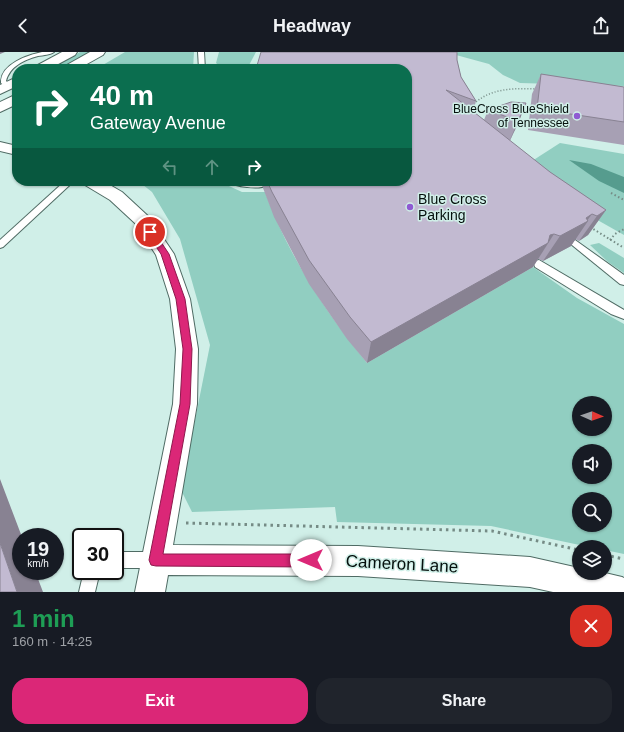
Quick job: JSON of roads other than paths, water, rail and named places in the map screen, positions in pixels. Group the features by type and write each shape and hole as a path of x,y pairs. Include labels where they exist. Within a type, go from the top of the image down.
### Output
{"main road":[{"path":"49,64 71,52"},
{"path":"78,64 99,52"},
{"path":"0,108 12,101"}],"street":[{"path":"0,146 12,150"},
{"path":"99,186 116,196 143,221 165,254 180,299 187,349 185,404 150,592"},
{"name":"Cameron Lane","path":"156,560 358,561 530,572 622,592"}],"lane":[{"path":"15,64 32,56 51,52"},
{"path":"201,52 202,64"},
{"path":"8,86 3,82 3,76 12,66"},
{"path":"0,245 65,186"},
{"path":"575,243 624,281"},
{"path":"538,264 624,316"},
{"path":"124,560 156,560"},
{"path":"86,592 89,580"}],"place":[{"name":"BlueCross BlueShield of Tennessee","path":"577,116"},
{"name":"Blue Cross Parking","path":"410,207"}]}
